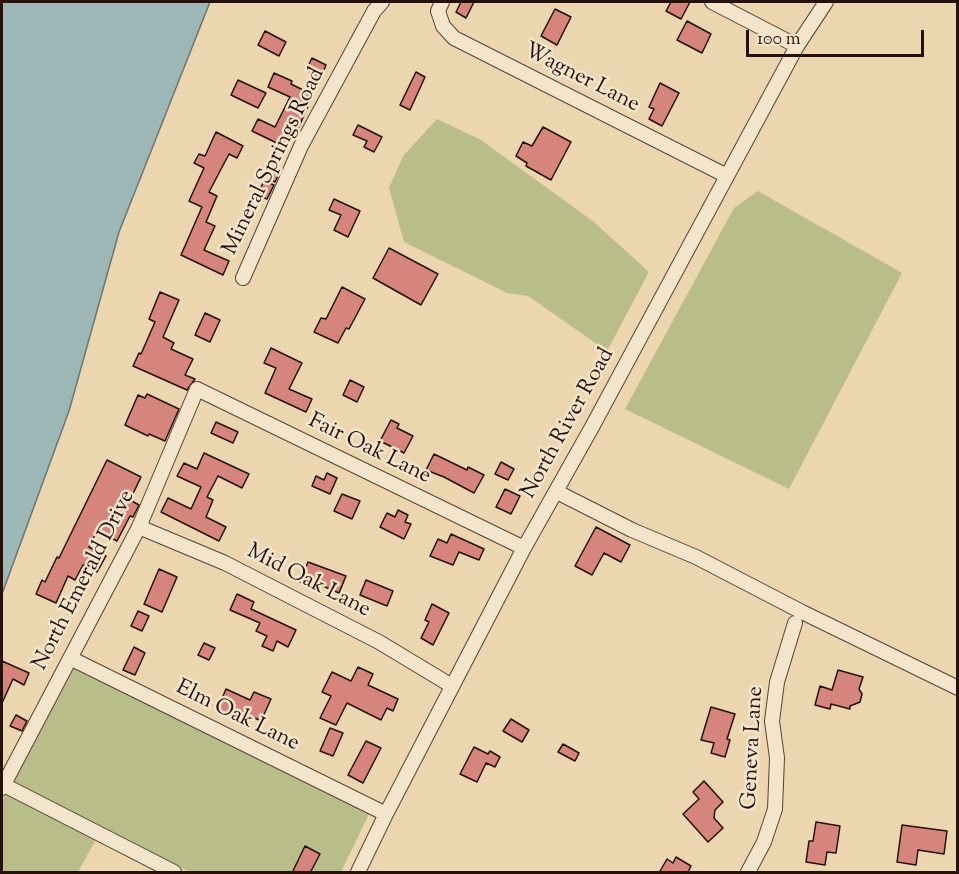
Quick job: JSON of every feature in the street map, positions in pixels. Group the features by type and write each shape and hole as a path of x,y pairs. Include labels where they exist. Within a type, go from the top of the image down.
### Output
{"street":[{"name":"Mineral Springs Road","path":"243,278 301,146 374,11 382,2"},
{"name":"Wagner Lane","path":"442,2 438,10 443,26 454,38 727,176"},
{"path":"712,2 797,46"},
{"name":"North River Road","path":"358,873 386,814 524,548 557,492 797,46 826,2"},
{"name":"North Emerald Drive","path":"3,787 139,527 197,389"},
{"name":"Fair Oak Lane","path":"197,389 524,548"},
{"path":"557,492 632,530 696,557 957,688"},
{"name":"Mid Oak Lane","path":"139,527 225,563 380,642 452,686"},
{"name":"Geneva Lane","path":"748,873 764,842 776,809 777,758 772,721 777,682 795,623"},
{"name":"Elm Oak Lane","path":"70,658 386,814"},
{"path":"3,787 174,873"}],"green space":[{"path":"437,119 481,140 594,222 649,272 607,351 528,296 507,293 404,242 389,188 403,156"},
{"path":"758,191 902,273 789,489 625,409 734,208"},
{"path":"73,666 369,814 341,872 190,872 101,830 78,872 2,872 2,801"}],"water":[{"path":"2,2 210,2 119,232 69,411 2,594"}],"building":[{"path":"461,2 474,2 466,18 456,12"},
{"path":"671,2 690,2 681,19 666,11"},
{"path":"555,9 571,17 557,45 541,36"},
{"path":"687,21 711,34 702,53 677,40"},
{"path":"265,31 286,42 279,56 258,45"},
{"path":"312,58 326,65 321,77 306,70"},
{"path":"416,72 425,77 410,110 400,105"},
{"path":"274,73 292,81 291,84 313,95 297,131 294,130 285,147 252,131 258,119 275,127 290,97 268,87"},
{"path":"238,80 266,93 258,108 231,95"},
{"path":"660,83 679,93 662,126 649,119 654,109 649,107"},
{"path":"358,125 382,137 374,152 364,147 367,141 353,135"},
{"path":"543,127 571,142 551,180 526,166 527,163 516,156 523,142 532,146"},
{"path":"216,132 243,146 237,158 229,154 209,192 217,196 206,222 215,226 204,250 229,261 223,275 181,255 202,207 189,201 204,168 194,163 199,154 205,156"},
{"path":"273,169 280,172 275,182 269,179"},
{"path":"264,181 274,185 267,199 257,195"},
{"path":"334,199 360,211 348,237 334,230 341,215 329,210"},
{"path":"389,248 438,274 421,305 373,278"},
{"path":"342,287 365,299 349,329 346,328 338,343 314,332 321,318 326,319"},
{"path":"160,292 179,300 163,337 174,343 171,349 193,359 185,375 195,379 187,390 133,366 155,322 149,319"},
{"path":"205,313 220,320 210,342 195,335"},
{"path":"271,348 302,363 289,389 312,399 306,412 265,393 276,368 264,363"},
{"path":"350,380 364,387 357,402 343,395"},
{"path":"147,394 179,409 165,441 125,425 138,395 145,398"},
{"path":"391,420 399,424 397,428 413,436 404,453 380,441"},
{"path":"216,422 238,432 233,443 211,433"},
{"path":"204,453 249,474 242,488 218,476 207,497 213,500 206,517 226,527 219,541 161,512 168,498 191,509 201,487 177,476 184,463 197,469"},
{"path":"434,454 467,470 468,467 484,475 474,493 426,470"},
{"path":"107,460 141,477 130,500 139,505 133,517 130,516 117,541 97,531 89,547 106,556 97,572 83,565 75,580 68,576 56,603 36,594 42,580 45,582 57,557 59,558"},
{"path":"501,462 514,469 508,480 495,474"},
{"path":"327,473 337,478 330,494 312,486 316,476 324,480"},
{"path":"505,489 520,496 511,514 496,507"},
{"path":"342,494 360,501 352,519 334,511"},
{"path":"398,510 408,515 405,522 411,524 404,539 380,527 387,513 395,517"},
{"path":"596,527 630,545 621,562 604,553 592,575 575,566"},
{"path":"451,534 484,549 479,560 459,552 453,565 430,556 438,539 447,543"},
{"path":"308,562 346,576 339,593 316,583 313,588 300,582"},
{"path":"159,569 177,577 162,612 144,604"},
{"path":"366,580 393,591 387,606 360,595"},
{"path":"237,594 254,602 251,609 296,630 288,647 277,641 273,651 262,646 267,636 256,631 260,623 230,610"},
{"path":"432,604 449,613 433,645 421,638 429,622 425,620"},
{"path":"138,611 149,616 142,631 131,626"},
{"path":"204,643 215,648 209,660 198,655"},
{"path":"134,647 145,653 135,675 123,670"},
{"path":"2,661 29,673 24,685 13,679 2,703"},
{"path":"358,667 373,674 368,685 398,699 393,711 387,708 381,720 347,703 336,725 320,718 331,696 322,692 332,672 351,681"},
{"path":"838,670 863,677 859,689 862,694 860,702 850,706 850,709 831,704 830,709 815,705 820,686 832,690"},
{"path":"226,689 250,700 254,692 271,699 261,721 236,709 232,717 217,710"},
{"path":"711,707 735,714 727,739 730,740 725,757 711,753 714,743 701,740"},
{"path":"16,715 27,721 22,731 10,726"},
{"path":"511,719 529,730 522,742 503,731"},
{"path":"330,728 343,733 333,756 320,751"},
{"path":"366,741 381,748 363,783 348,775"},
{"path":"563,744 579,753 575,761 558,752"},
{"path":"474,747 488,754 490,751 500,757 495,767 486,763 477,782 460,774"},
{"path":"704,781 723,802 715,810 714,818 723,828 708,842 683,814 699,799 693,792"},
{"path":"816,822 840,826 836,853 827,852 825,865 806,862 809,841 813,841"},
{"path":"902,825 947,831 944,854 918,850 916,865 897,862"},
{"path":"305,846 320,854 310,873 292,873"},
{"path":"676,857 691,866 689,873 659,873 667,859 673,863"}]}
